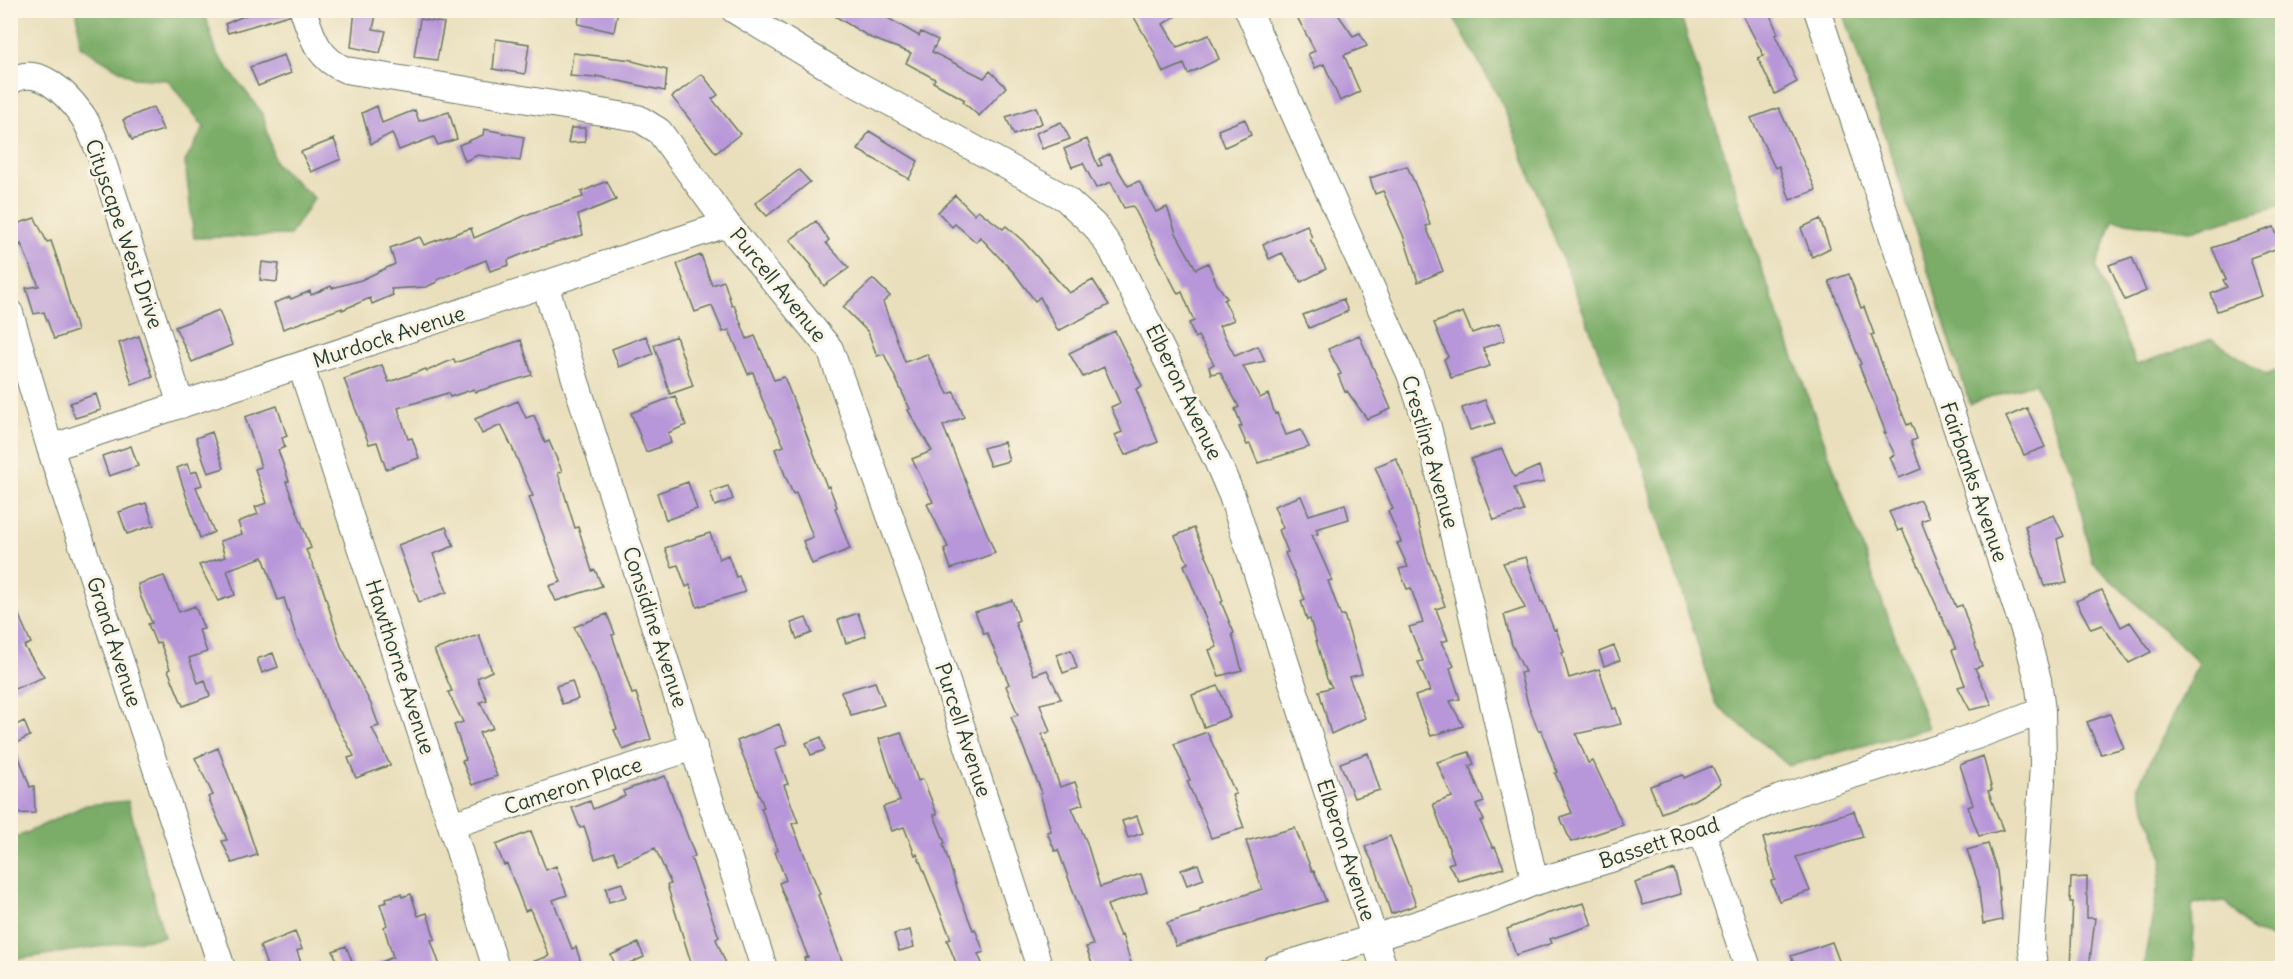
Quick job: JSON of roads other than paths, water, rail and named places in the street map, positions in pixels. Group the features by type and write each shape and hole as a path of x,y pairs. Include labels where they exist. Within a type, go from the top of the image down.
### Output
{"street":[{"name":"Purcell Avenue","path":"303,10 315,45 324,57 346,70 638,118 651,125 659,131 727,224 830,349 920,599 1040,969"},
{"name":"Elberon Avenue","path":"734,10 851,81 1065,198 1095,226 1112,250 1232,496 1384,969"},
{"name":"Crestline Avenue","path":"1248,10 1410,374 1428,427 1535,882"},
{"name":"Fairbanks Avenue","path":"1817,10 2028,642 2038,680 2042,711 2043,766 2031,941 2034,969"},
{"name":"Cityscape West Drive","path":"10,82 18,76 40,76 64,94 83,116 100,153 181,405"},
{"name":"Murdock Avenue","path":"50,448 727,224"},
{"name":"Considine Avenue","path":"545,285 764,969"},
{"name":"Grand Avenue","path":"10,313 50,448 222,969"},
{"name":"Hawthorne Avenue","path":"301,366 496,969"},
{"name":"Bassett Road","path":"1275,969 1488,901 1535,882 1702,831 1780,798 1976,736 2042,711"},
{"name":"Cameron Place","path":"451,825 694,747"},
{"path":"1702,831 1748,969"}]}
